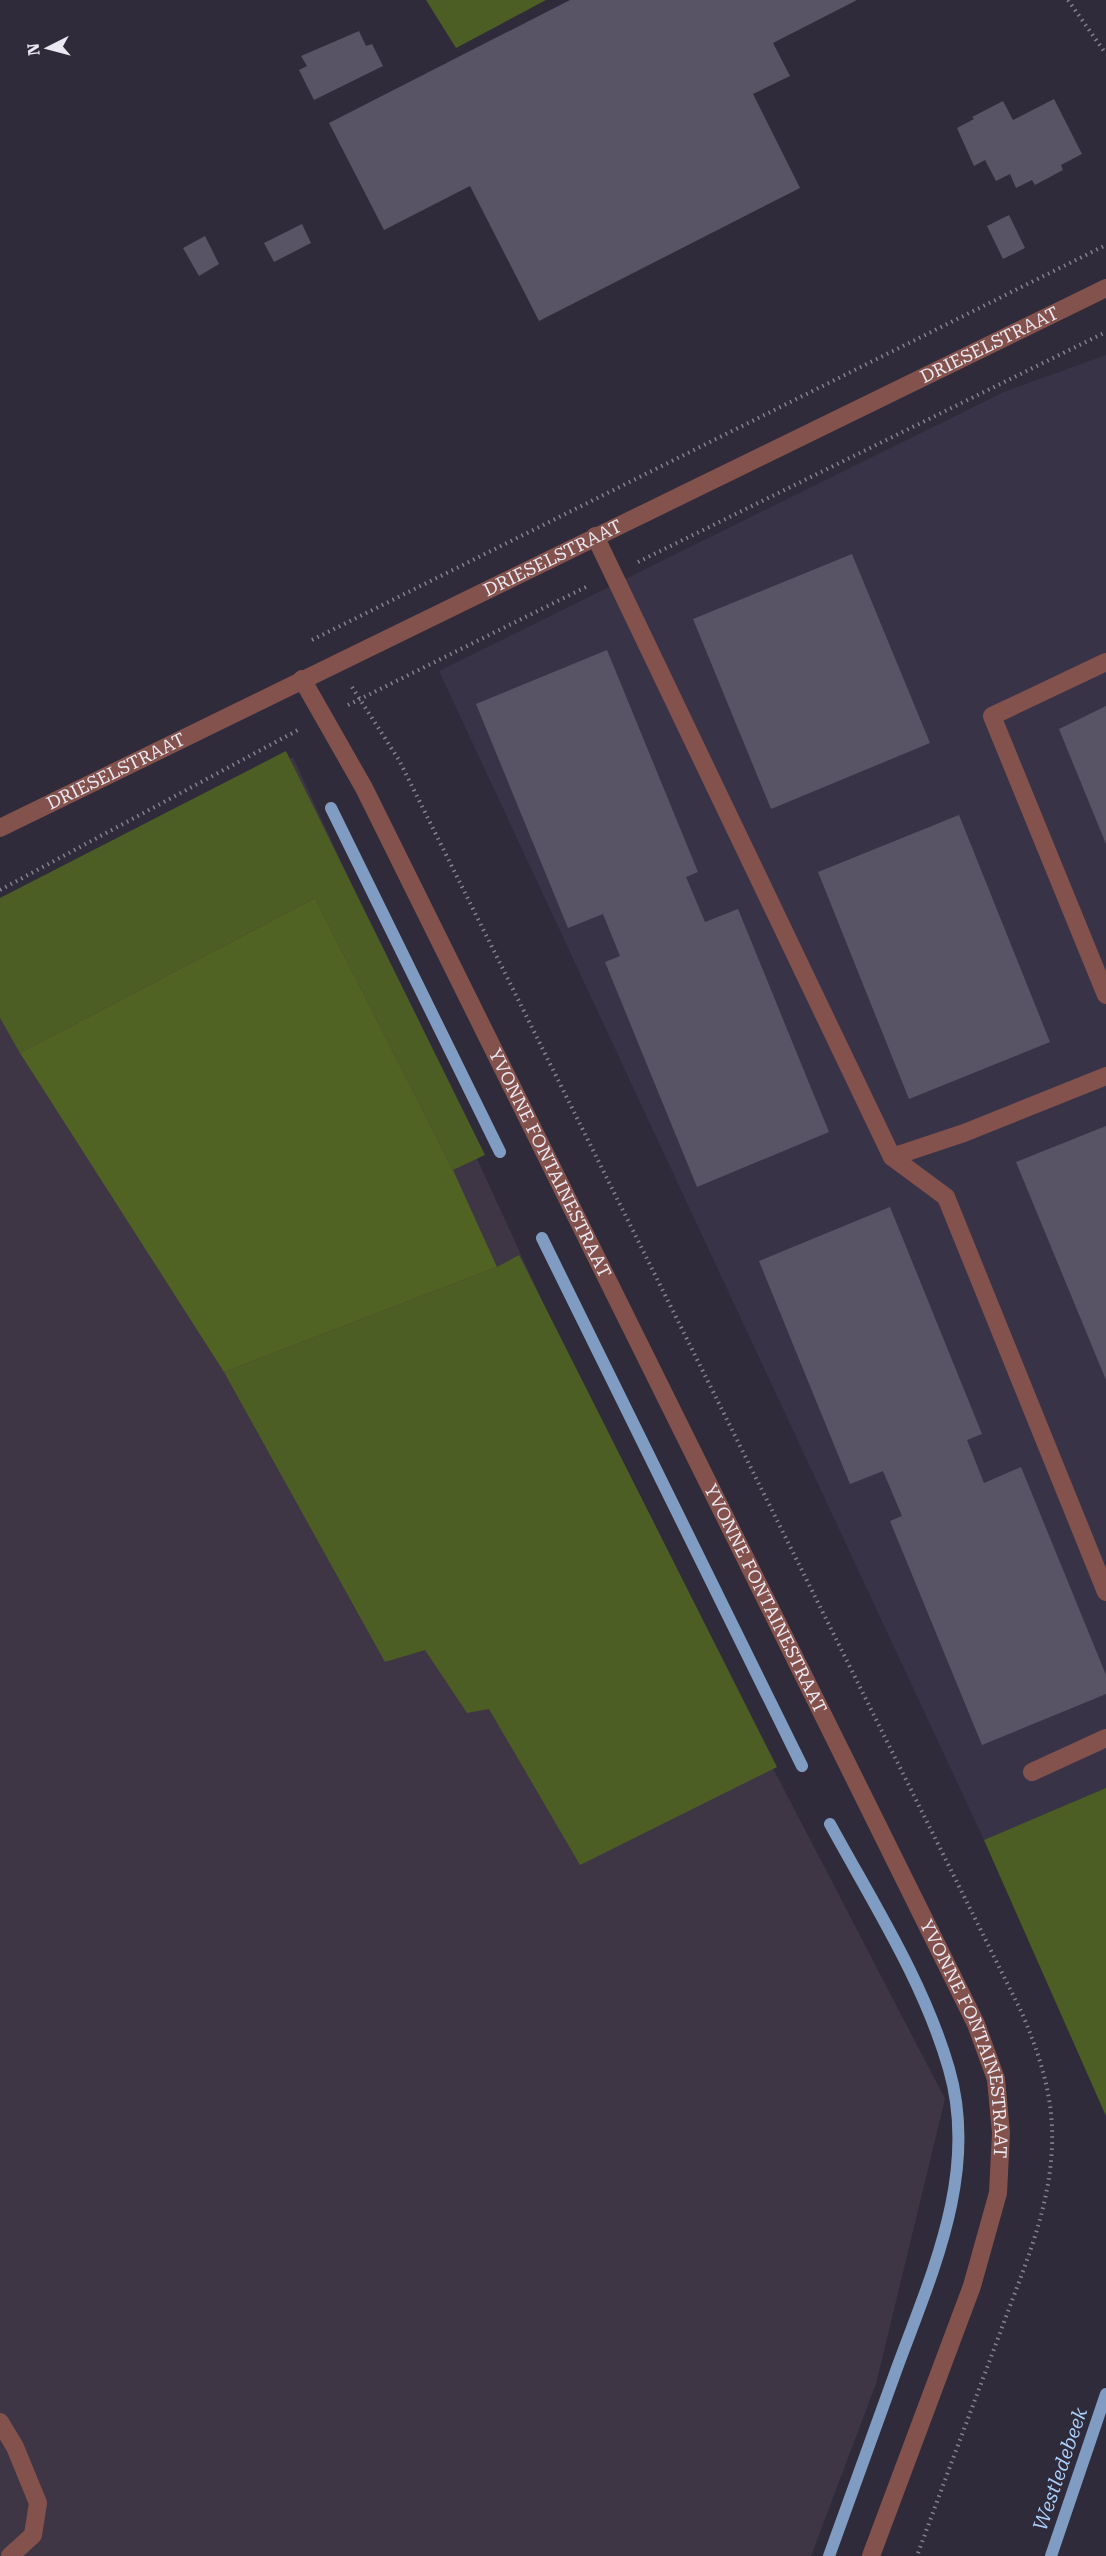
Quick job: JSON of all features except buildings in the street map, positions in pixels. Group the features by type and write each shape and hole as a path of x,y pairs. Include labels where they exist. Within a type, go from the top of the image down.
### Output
{"street":[{"name":"DRIESELSTRAAT","path":"0,828 1106,288"},
{"path":"595,536 892,1158 946,1197 1106,1592"},
{"path":"1106,662 992,716 1106,995"},
{"name":"YVONNE FONTAINESTRAAT","path":"302,679 364,788 976,2024 996,2079 1001,2133 998,2193 972,2286 871,2556"},
{"path":"892,1158 964,1133 1106,1076"},
{"path":"1032,1772 1106,1738"},
{"path":"0,2422 15,2447 38,2503 33,2535 10,2556"}],"path":[{"path":"1068,0 1106,54"},
{"path":"318,638 1106,245"},
{"path":"0,890 323,717 1106,332"}],"shaded area":[{"path":"1106,355 1106,1788 984,1840 439,671 1006,391"},
{"path":"293,757 632,1497 945,2099 876,2384 811,2556 0,2556 0,925"}],"green space":[{"path":"426,0 546,0 456,48"},
{"path":"286,751 485,1155 453,1170 315,898 20,1053 0,1018 0,898"},
{"path":"315,898 453,1170 497,1267 224,1372 20,1053"},
{"path":"519,1255 777,1767 580,1865 489,1709 467,1713 425,1650 385,1662 224,1372 497,1267"},
{"path":"1106,1788 1106,2116 984,1840"}],"waterway":[{"path":"331,808 500,1152"},
{"path":"542,1238 802,1766"},
{"path":"829,2556 937,2259 955,2184 958,2146 957,2108 949,2069 926,2005 896,1943 830,1824"},
{"name":"Westledebeek","path":"1051,2556 1106,2394"}]}
